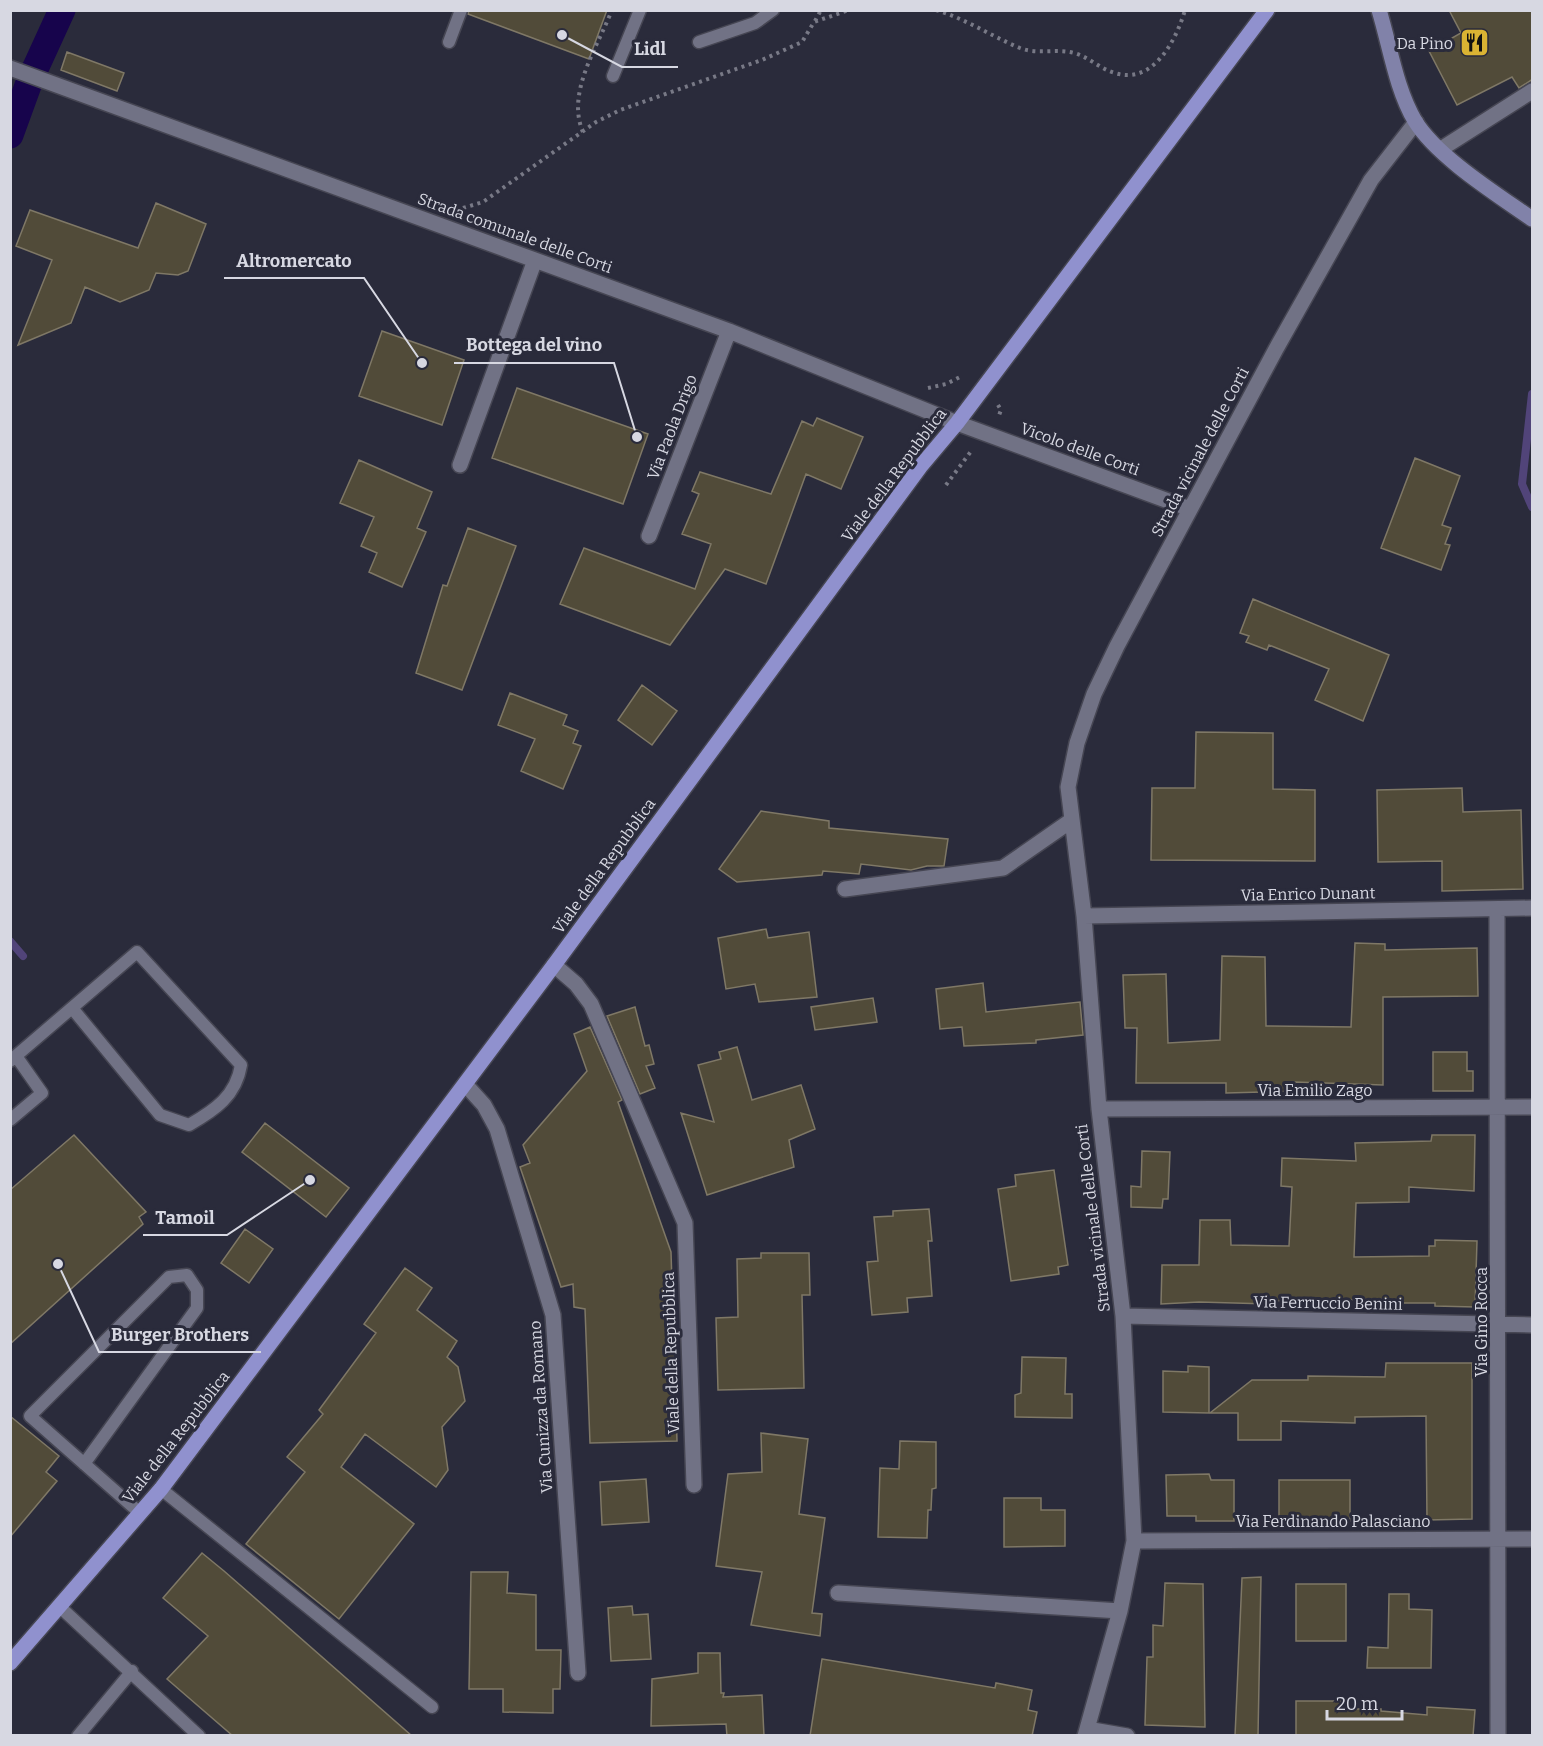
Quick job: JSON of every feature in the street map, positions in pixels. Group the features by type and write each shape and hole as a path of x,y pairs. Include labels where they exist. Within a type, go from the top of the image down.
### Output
{"main road":[{"name":"Viale della Repubblica","path":"10,1663 161,1489 554,965 911,479 957,423 1267,10"},
{"path":"1379,10 1404,96 1416,122 1441,149 1472,176 1533,219"}],"street":[{"name":"Strada comunale delle Corti","path":"13,69 278,164 729,331 957,423"},
{"path":"1441,149 1533,91"},
{"name":"Strada vicinale delle Corti","path":"1127,1736 1086,1732 1119,1611 1134,1541 1123,1316 1098,1109 1084,916 1068,787 1077,743 1094,694 1190,509 1371,180 1416,122"},
{"path":"460,465 534,260"},
{"name":"Via Paola Drigo","path":"649,536 729,331"},
{"name":"Vicolo delle Corti","path":"957,423 1190,509"},
{"path":"844,889 1003,868 1072,820"},
{"name":"Via Enrico Dunant","path":"1084,916 1533,908"},
{"name":"Via Gino Rocca","path":"1497,909 1498,1736"},
{"name":"Viale della Repubblica","path":"554,965 576,984 591,1004 685,1223 694,1485"},
{"name":"Via Cunizza da Romano","path":"465,1084 484,1105 497,1129 553,1315 578,1673"},
{"name":"Via Emilio Zago","path":"1098,1109 1533,1107"},
{"name":"Via Ferruccio Benini","path":"1123,1316 1533,1325"},
{"name":"Via Ferdinando Palasciano","path":"1134,1541 1533,1539"},
{"path":"838,1593 1119,1611"}],"lane":[{"path":"449,42 461,10"},
{"path":"613,76 640,10"},
{"path":"699,42 755,23 773,10"},
{"path":"10,1120 42,1093 14,1059 72,1008 136,952 241,1065 238,1082 217,1108 189,1125 160,1115 72,1008"},
{"path":"84,1464 197,1308 196,1290 187,1275 170,1277 30,1416 84,1464 140,1513"},
{"path":"161,1489 432,1707"},
{"path":"60,1607 132,1671 199,1736"},
{"path":"78,1736 132,1671"}],"path":[{"path":"583,132 576,102 580,83 612,10"},
{"path":"463,208 483,202 583,132 620,110 762,60 802,42 821,10"},
{"path":"814,22 849,10"},
{"path":"936,10 967,21 1020,48 1046,53 1075,53 1106,70 1131,75 1143,73 1153,66 1175,38 1185,10"},
{"path":"922,389 946,384 960,377"},
{"path":"946,485 972,450 980,447"}],"building":[{"path":"469,10 607,10 589,59 468,14"},
{"path":"1449,10 1533,10 1533,79 1519,88 1512,77 1457,105 1429,51 1461,33"},
{"path":"67,52 124,73 117,91 61,70"},
{"path":"156,203 206,224 188,271 178,275 156,273 149,290 120,302 85,287 71,323 18,345 52,260 16,246 30,210 138,248"},
{"path":"382,331 464,360 442,425 359,396"},
{"path":"517,388 648,434 623,504 492,458"},
{"path":"817,418 863,437 841,489 806,474 766,584 725,569 670,645 560,604 584,548 695,589 711,544 682,534 699,494 692,491 700,472 771,494 802,421 813,426"},
{"path":"1415,458 1460,476 1442,525 1451,528 1445,544 1450,545 1441,570 1381,548"},
{"path":"359,460 432,492 417,528 426,532 402,587 369,572 377,553 361,546 374,517 340,503"},
{"path":"468,528 516,546 462,690 416,673 443,585 447,586"},
{"path":"1253,599 1389,655 1363,721 1315,700 1329,669 1269,645 1267,650 1246,642 1249,636 1240,633"},
{"path":"642,685 677,711 652,745 618,720"},
{"path":"510,693 567,715 563,725 578,731 573,743 581,746 563,789 521,771 535,739 498,725"},
{"path":"1196,732 1273,733 1273,789 1315,790 1315,861 1151,860 1152,788 1195,788"},
{"path":"1462,788 1463,812 1521,810 1523,889 1442,891 1442,861 1378,862 1377,790"},
{"path":"761,811 829,821 829,828 948,839 944,866 927,866 911,870 861,864 859,874 823,871 822,875 737,882 719,869"},
{"path":"766,929 768,938 809,932 817,997 759,1002 755,984 726,989 718,938"},
{"path":"1355,943 1385,944 1385,950 1477,948 1478,996 1383,997 1383,1085 1295,1082 1294,1091 1226,1093 1226,1083 1136,1083 1137,1028 1125,1028 1123,975 1166,974 1168,1043 1220,1040 1222,956 1265,957 1266,1026 1351,1027"},
{"path":"983,983 986,1012 1080,1002 1083,1035 1036,1040 1036,1043 964,1046 962,1027 940,1029 936,989"},
{"path":"873,998 877,1022 815,1030 811,1007"},
{"path":"635,1007 645,1046 649,1045 654,1064 646,1066 655,1088 640,1094 607,1016"},
{"path":"590,1027 622,1100 618,1102 671,1252 677,1441 590,1443 585,1309 574,1307 573,1284 561,1287 520,1167 530,1163 523,1145 587,1071 574,1034"},
{"path":"737,1047 752,1100 801,1085 815,1129 789,1140 794,1167 707,1195 681,1113 714,1122 698,1065 721,1059 719,1052"},
{"path":"1433,1052 1467,1052 1467,1071 1473,1071 1473,1091 1433,1091"},
{"path":"265,1123 349,1188 326,1217 242,1152"},
{"path":"74,1135 146,1212 139,1217 143,1224 10,1344 10,1190"},
{"path":"1432,1135 1475,1135 1474,1191 1409,1187 1409,1202 1356,1203 1354,1257 1429,1256 1429,1246 1435,1246 1435,1240 1477,1241 1475,1307 1435,1306 1435,1303 1389,1303 1389,1299 1269,1301 1269,1304 1199,1302 1161,1304 1162,1265 1199,1265 1200,1220 1230,1220 1231,1245 1289,1246 1292,1187 1281,1186 1282,1158 1356,1161 1355,1143 1431,1141"},
{"path":"1142,1151 1170,1152 1168,1199 1163,1199 1162,1208 1131,1207 1131,1186 1141,1187"},
{"path":"1054,1170 1068,1265 1058,1267 1059,1274 1011,1281 998,1189 1016,1186 1015,1175"},
{"path":"929,1209 932,1241 928,1241 932,1296 907,1298 908,1312 872,1315 867,1262 878,1261 874,1217 893,1216 893,1211"},
{"path":"245,1229 273,1249 249,1283 221,1263"},
{"path":"761,1253 809,1253 810,1295 802,1295 804,1388 718,1390 716,1318 738,1317 737,1259 761,1258"},
{"path":"405,1268 432,1288 417,1310 457,1341 447,1357 458,1367 465,1401 442,1427 448,1470 436,1487 365,1434 341,1467 414,1524 339,1619 246,1544 305,1472 287,1457 323,1414 319,1410 376,1333 364,1324"},
{"path":"1022,1357 1066,1358 1065,1394 1072,1394 1072,1418 1015,1417 1015,1395 1021,1393"},
{"path":"1386,1363 1472,1363 1472,1519 1427,1520 1426,1416 1355,1417 1355,1423 1281,1421 1281,1440 1238,1440 1238,1413 1210,1413 1252,1380 1308,1380 1308,1376 1385,1377"},
{"path":"1188,1366 1209,1367 1209,1413 1163,1412 1163,1371 1188,1372"},
{"path":"10,1416 59,1456 46,1472 57,1481 10,1537"},
{"path":"761,1433 808,1439 799,1514 825,1518 812,1613 822,1614 820,1636 751,1625 762,1572 716,1566 728,1474 762,1472"},
{"path":"900,1441 936,1442 936,1488 932,1489 931,1510 928,1510 927,1538 878,1537 880,1468 899,1469"},
{"path":"1209,1474 1211,1480 1234,1480 1234,1521 1196,1521 1196,1516 1167,1516 1166,1475"},
{"path":"646,1479 649,1522 602,1525 600,1482"},
{"path":"1279,1480 1350,1480 1350,1521 1279,1520"},
{"path":"1004,1498 1041,1498 1041,1510 1065,1510 1065,1546 1004,1547"},
{"path":"202,1553 412,1736 233,1736 167,1679 208,1636 163,1598"},
{"path":"471,1572 508,1572 507,1593 536,1595 536,1650 561,1650 560,1689 553,1689 553,1713 503,1712 503,1689 469,1689"},
{"path":"1261,1577 1258,1736 1235,1736 1242,1578"},
{"path":"1165,1583 1203,1584 1205,1727 1145,1725 1147,1657 1153,1657 1153,1625 1163,1626"},
{"path":"1296,1584 1346,1584 1346,1641 1296,1641"},
{"path":"1389,1594 1409,1594 1409,1609 1432,1610 1431,1668 1367,1668 1368,1647 1388,1648"},
{"path":"632,1606 633,1615 648,1614 651,1659 611,1661 608,1608"},
{"path":"698,1653 720,1653 723,1697 762,1695 764,1736 727,1736 726,1724 651,1726 652,1679 698,1673"},
{"path":"822,1659 995,1688 996,1683 1032,1690 1028,1710 1037,1712 1032,1736 810,1736"},
{"path":"1296,1701 1342,1701 1342,1709 1381,1709 1381,1711 1427,1715 1427,1707 1475,1710 1473,1736 1296,1736"}],"waterway":[{"path":"10,135 30,80 62,10"},
{"path":"1532,394 1522,484 1532,507"},
{"path":"10,941 23,956"}],"place":[{"name":"Lidl","path":"562,35"},
{"name":"Da Pino","path":"1474,43"},
{"name":"Altromercato","path":"422,363"},
{"name":"Bottega del vino","path":"637,437"},
{"name":"Tamoil","path":"310,1180"},
{"name":"Burger Brothers","path":"58,1264"}]}
